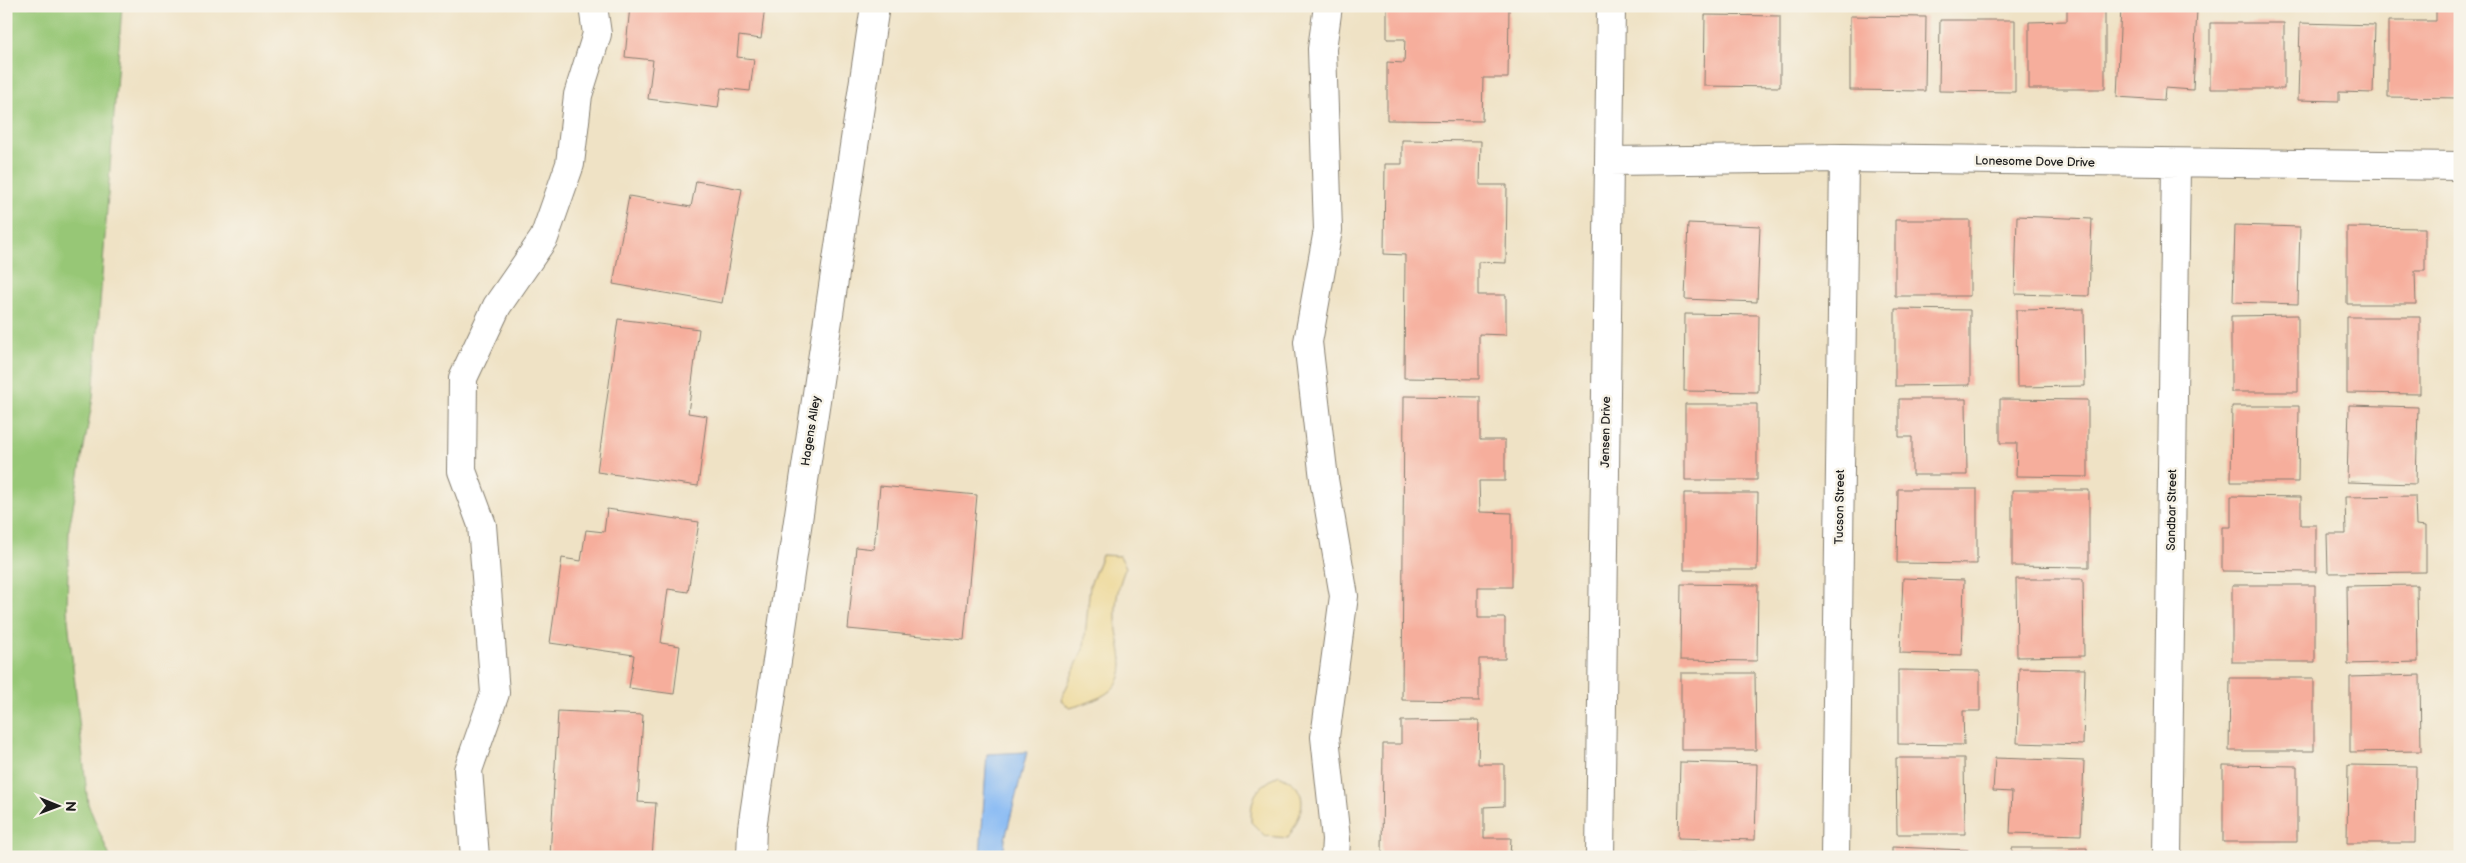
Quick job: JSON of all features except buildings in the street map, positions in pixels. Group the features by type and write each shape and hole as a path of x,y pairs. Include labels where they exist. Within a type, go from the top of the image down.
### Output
{"street":[{"path":"475,857 468,770 494,693 482,525 462,471 463,378 497,306 544,238 570,164 578,95 597,34 592,6"},
{"name":"Hagens Alley","path":"751,857 752,828 875,6"},
{"path":"1328,6 1322,49 1328,230 1308,342 1324,479 1344,596 1325,737 1336,839 1335,857"},
{"name":"Jensen Drive","path":"1600,857 1611,6"},
{"name":"Lonesome Dove Drive","path":"1610,161 1844,158 2176,164 2460,166"},
{"name":"Tucson Street","path":"1835,857 1844,158"},
{"name":"Sandbar Street","path":"2168,857 2176,164"}],"green space":[{"path":"6,6 122,6 93,398 69,529 67,610 88,804 110,857 6,857"}],"sand":[{"path":"1102,555 1120,556 1126,567 1121,579 1116,605 1122,662 1121,671 1115,686 1106,694 1082,705 1070,708 1061,700 1084,647 1090,585"},
{"path":"1279,775 1290,781 1297,788 1302,802 1298,819 1288,838 1265,836 1251,822 1252,805 1256,794 1264,784"}],"water":[{"path":"1027,752 1005,839 1003,857 980,857 987,754"}]}
